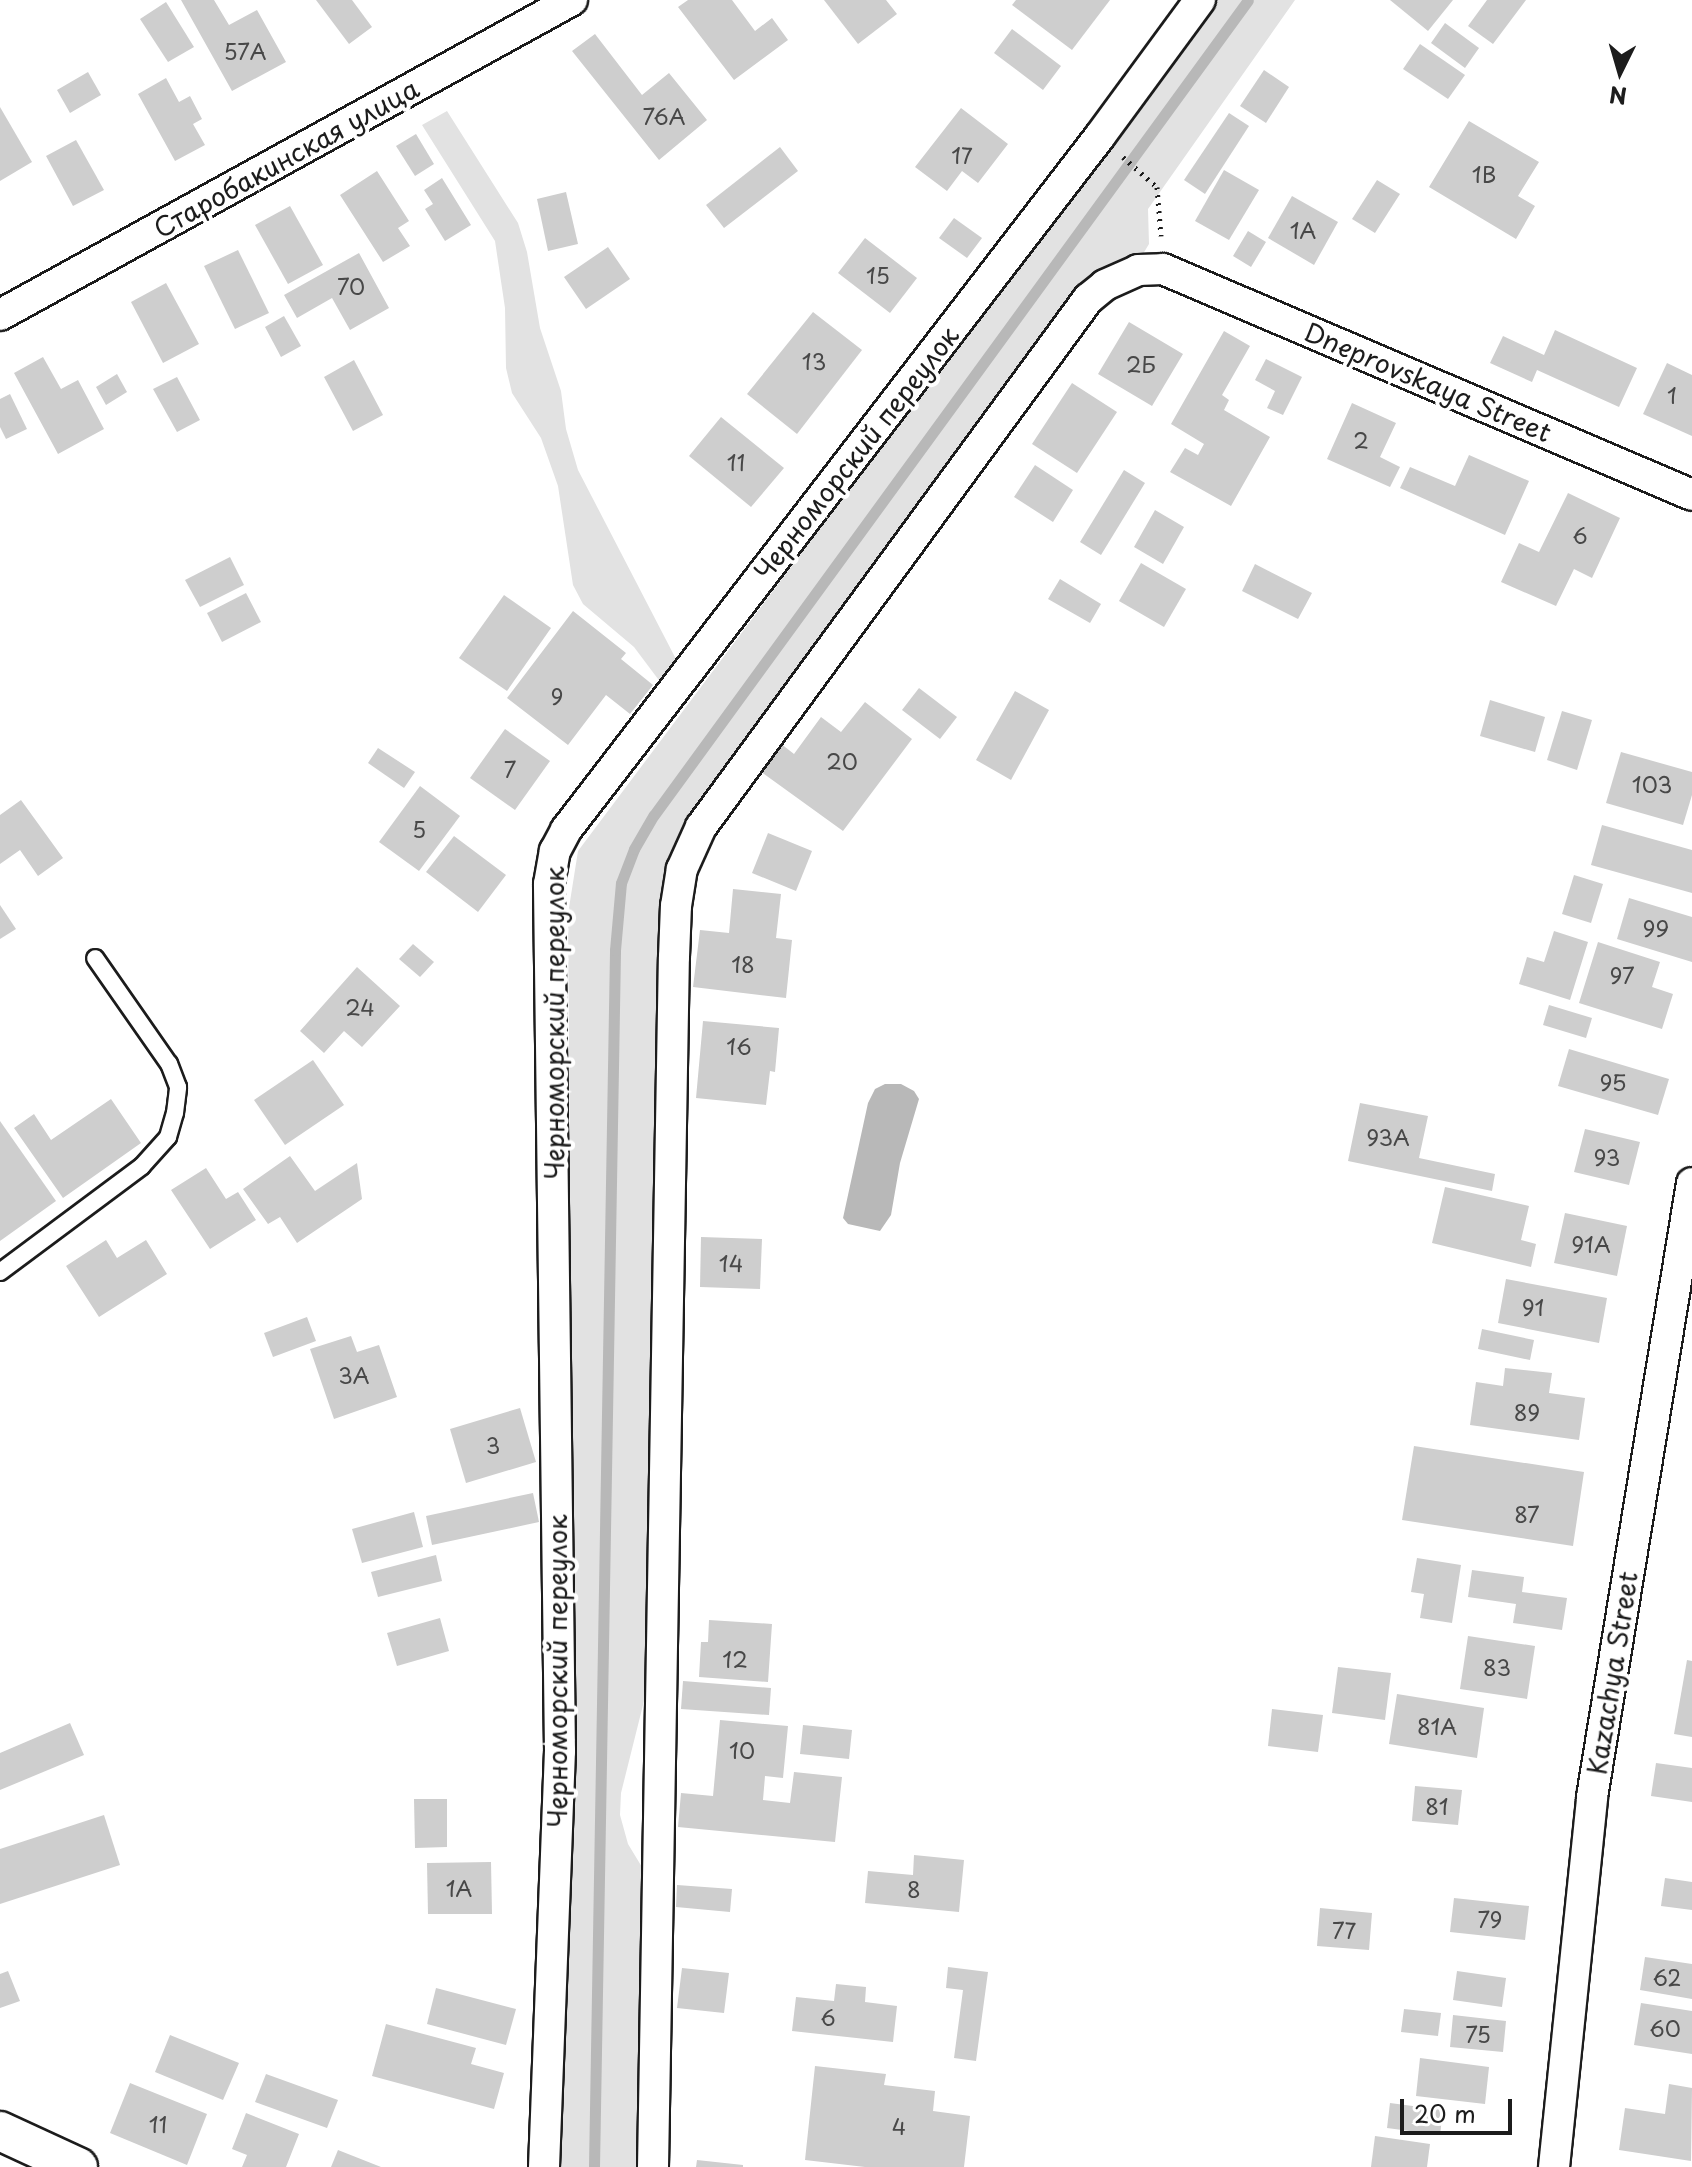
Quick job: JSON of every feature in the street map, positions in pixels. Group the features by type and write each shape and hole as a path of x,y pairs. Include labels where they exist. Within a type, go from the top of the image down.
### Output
{"street":[{"name":"Старобакинская улица","path":"0,315 572,0"},
{"name":"Черноморский переулок","path":"544,2167 560,1751 549,884 555,851 566,830 1090,149 1200,0"},
{"path":"653,2167 674,957 676,906 682,869 690,846 722,793 1088,299 1118,278 1149,268 1163,269"},
{"name":"Dneprovskaya Street","path":"1163,269 1692,495"},
{"name":"Kazachya Street","path":"1554,2167 1592,1797 1692,1183"},
{"path":"0,2131 78,2167"}],"lane":[{"path":"0,1272 142,1166 168,1137 178,1087 169,1064 95,958"}],"path":[{"path":"1116,151 1157,187 1163,269"}],"shaded area":[{"path":"1216,0 1295,0 1148,209 1149,244 1143,254 1105,271 682,838 650,1677 621,1793 620,1815 628,1844 648,1877 642,2167 557,2167 574,1751 568,914 578,851"},
{"path":"447,111 518,223 527,252 540,328 561,391 566,429 578,470 677,661 661,683 634,647 583,604 573,585 558,486 541,438 512,393 506,368 505,308 495,241 422,125"},
{"path":"885,1084 901,1084 914,1091 919,1099 900,1163 891,1215 880,1231 848,1224 843,1218 868,1103 875,1089"}],"building":[{"path":"181,0 214,0 229,25 257,10 286,62 232,91"},
{"path":"316,0 352,0 372,27 349,44"},
{"path":"688,0 732,0 755,31 772,18 788,40 734,80 678,7"},
{"path":"824,0 886,0 897,14 858,44"},
{"path":"1016,0 1110,0 1072,50 1012,5"},
{"path":"1390,0 1453,0 1428,31"},
{"path":"1487,0 1526,0 1493,44 1468,26"},
{"path":"166,2 194,47 168,62 140,19"},
{"path":"1445,23 1479,48 1465,68 1431,43"},
{"path":"1012,29 1061,66 1043,90 994,53"},
{"path":"595,34 642,95 669,73 707,120 659,160 572,51"},
{"path":"1420,44 1465,75 1448,99 1403,69"},
{"path":"1264,70 1289,87 1266,123 1240,106"},
{"path":"88,72 101,95 70,113 57,90"},
{"path":"166,78 179,102 190,96 202,119 193,124 205,145 175,161 138,94"},
{"path":"0,107 32,162 0,181"},
{"path":"961,108 1008,144 978,183 962,171 947,191 915,167"},
{"path":"1229,113 1249,126 1205,194 1184,180"},
{"path":"1469,121 1539,162 1518,196 1535,206 1516,239 1429,187"},
{"path":"416,134 434,164 415,176 396,146"},
{"path":"76,140 104,190 73,206 46,156"},
{"path":"780,147 798,171 724,228 706,205"},
{"path":"1224,170 1259,190 1229,240 1195,221"},
{"path":"377,171 409,221 398,228 410,246 383,262 340,195"},
{"path":"442,178 471,225 445,241 425,209 433,204 424,190"},
{"path":"1377,180 1400,194 1375,233 1352,219"},
{"path":"566,192 578,244 548,251 537,199"},
{"path":"1292,196 1338,222 1314,265 1268,238"},
{"path":"290,206 323,265 288,284 255,225"},
{"path":"954,218 982,238 967,258 939,238"},
{"path":"1248,231 1266,242 1251,267 1233,256"},
{"path":"865,238 917,278 890,313 838,273"},
{"path":"608,247 630,279 586,309 564,277"},
{"path":"238,250 269,313 235,329 204,266"},
{"path":"359,253 389,308 350,330 332,298 297,318 284,295"},
{"path":"166,283 199,344 163,363 131,302"},
{"path":"813,312 862,350 797,434 747,394"},
{"path":"284,316 301,346 281,357 265,327"},
{"path":"1129,322 1183,354 1152,406 1098,374"},
{"path":"1555,330 1637,368 1619,407 1537,370 1532,382 1490,363 1503,336 1544,355"},
{"path":"1224,331 1250,346 1222,395 1229,400 1224,410 1270,437 1231,506 1170,472 1185,448 1198,455 1204,444 1171,424"},
{"path":"43,357 61,389 78,380 104,429 58,454 14,373"},
{"path":"1266,359 1302,377 1283,415 1267,408 1275,391 1255,380"},
{"path":"354,360 383,415 353,431 324,377"},
{"path":"1667,363 1692,375 1692,436 1643,414"},
{"path":"117,374 127,392 106,405 96,387"},
{"path":"177,377 200,420 177,432 153,389"},
{"path":"1072,383 1117,412 1077,473 1032,444"},
{"path":"10,394 27,429 6,439 0,427 0,399"},
{"path":"1352,403 1396,423 1380,457 1400,467 1390,487 1327,459"},
{"path":"721,417 784,468 751,507 689,456"},
{"path":"1469,455 1529,481 1505,535 1400,488 1410,467 1455,486"},
{"path":"1035,465 1073,490 1053,522 1014,497"},
{"path":"1124,470 1145,483 1101,555 1080,542"},
{"path":"1568,493 1620,518 1592,578 1574,569 1556,606 1501,582 1519,543 1539,552"},
{"path":"1155,510 1184,527 1163,564 1134,547"},
{"path":"230,557 244,585 200,607 185,580"},
{"path":"1141,563 1186,589 1164,627 1119,601"},
{"path":"1255,564 1312,593 1298,619 1242,591"},
{"path":"1060,579 1101,604 1090,623 1048,599"},
{"path":"246,593 261,622 222,642 207,613"},
{"path":"504,595 551,628 507,691 459,658"},
{"path":"573,611 626,653 621,659 653,685 630,714 606,695 568,745 507,698"},
{"path":"919,688 957,717 940,739 902,710"},
{"path":"1015,691 1049,710 1011,780 976,760"},
{"path":"1490,700 1545,717 1535,752 1480,736"},
{"path":"865,702 912,739 843,831 760,771 780,743 794,754 821,717 841,732"},
{"path":"1562,711 1592,720 1577,770 1547,760"},
{"path":"505,729 550,761 515,810 470,778"},
{"path":"378,748 415,772 404,788 368,763"},
{"path":"1621,752 1692,772 1692,795 1683,825 1606,803"},
{"path":"420,786 460,816 419,871 379,842"},
{"path":"21,800 63,858 38,876 20,850 0,864 0,815"},
{"path":"1602,825 1692,850 1692,893 1591,865"},
{"path":"768,833 812,851 796,891 752,873"},
{"path":"454,836 506,875 478,912 426,872"},
{"path":"1574,875 1603,884 1591,923 1562,914"},
{"path":"733,889 781,894 776,938 792,940 786,998 693,987 700,930 729,933"},
{"path":"1629,898 1692,917 1692,962 1617,939"},
{"path":"0,905 16,929 0,939"},
{"path":"1554,931 1588,942 1570,1000 1519,984 1527,957 1544,962"},
{"path":"1598,942 1660,962 1652,987 1673,994 1662,1029 1579,1003"},
{"path":"413,944 434,962 420,977 399,959"},
{"path":"357,967 400,1006 362,1047 344,1031 324,1053 300,1031"},
{"path":"1549,1005 1592,1018 1586,1038 1543,1025"},
{"path":"703,1021 779,1028 775,1072 770,1071 766,1105 696,1098"},
{"path":"1569,1049 1669,1079 1658,1115 1558,1086"},
{"path":"313,1060 344,1105 285,1145 254,1100"},
{"path":"111,1099 141,1143 63,1198 14,1128 34,1114 51,1140"},
{"path":"1360,1103 1428,1116 1419,1158 1495,1174 1492,1191 1348,1161"},
{"path":"0,1121 56,1201 0,1241"},
{"path":"1585,1129 1640,1142 1629,1185 1574,1172"},
{"path":"290,1156 315,1191 357,1163 362,1199 297,1243 280,1217 268,1224 243,1189"},
{"path":"206,1168 226,1199 238,1192 256,1220 210,1249 171,1190"},
{"path":"1445,1187 1529,1206 1521,1240 1536,1244 1531,1267 1432,1243"},
{"path":"1565,1213 1627,1226 1617,1276 1554,1263"},
{"path":"701,1237 762,1239 760,1289 700,1287"},
{"path":"106,1240 117,1258 146,1240 167,1274 99,1317 66,1266"},
{"path":"1506,1279 1607,1298 1599,1343 1498,1323"},
{"path":"307,1317 316,1341 273,1357 264,1333"},
{"path":"1482,1329 1534,1340 1530,1360 1478,1349"},
{"path":"351,1336 357,1352 379,1345 397,1397 334,1419 310,1349"},
{"path":"1505,1368 1552,1373 1549,1393 1585,1398 1579,1440 1470,1425 1476,1382 1503,1386"},
{"path":"520,1408 536,1462 466,1483 450,1429"},
{"path":"1414,1446 1584,1472 1573,1546 1402,1520"},
{"path":"533,1493 539,1522 432,1545 426,1516"},
{"path":"414,1512 423,1547 362,1563 352,1529"},
{"path":"436,1555 442,1581 378,1597 371,1572"},
{"path":"1417,1558 1461,1565 1452,1623 1420,1618 1424,1594 1411,1592"},
{"path":"1472,1570 1524,1577 1522,1592 1567,1598 1562,1630 1513,1623 1516,1604 1468,1597"},
{"path":"440,1618 449,1651 397,1666 387,1633"},
{"path":"709,1620 772,1624 768,1682 699,1677 701,1642 708,1642"},
{"path":"1468,1636 1535,1646 1527,1699 1460,1689"},
{"path":"1687,1660 1692,1661 1692,1737 1674,1734"},
{"path":"1338,1667 1391,1673 1385,1720 1332,1713"},
{"path":"683,1681 771,1688 769,1715 681,1709"},
{"path":"1397,1694 1484,1708 1477,1758 1389,1744"},
{"path":"1272,1709 1323,1715 1318,1752 1268,1746"},
{"path":"720,1720 788,1726 783,1778 765,1776 763,1800 790,1803 794,1772 842,1777 835,1842 678,1827 681,1793 713,1796"},
{"path":"70,1723 84,1755 0,1790 0,1753"},
{"path":"803,1725 852,1730 849,1759 800,1754"},
{"path":"1656,1763 1692,1768 1692,1802 1651,1796"},
{"path":"1415,1786 1462,1790 1458,1825 1412,1821"},
{"path":"414,1799 447,1799 447,1847 415,1848"},
{"path":"104,1815 120,1865 0,1904 0,1849"},
{"path":"914,1855 964,1860 959,1912 865,1903 868,1871 913,1875"},
{"path":"491,1862 492,1914 428,1914 427,1863"},
{"path":"1665,1878 1692,1882 1692,1910 1661,1906"},
{"path":"677,1885 732,1889 730,1912 676,1907"},
{"path":"1454,1898 1529,1906 1525,1940 1450,1932"},
{"path":"1320,1908 1372,1913 1369,1950 1317,1946"},
{"path":"1645,1957 1692,1964 1692,1999 1640,1990"},
{"path":"948,1967 988,1972 976,2061 954,2058 963,1990 946,1988"},
{"path":"682,1968 729,1973 724,2013 677,2008"},
{"path":"8,1971 20,2001 0,2008 0,1974"},
{"path":"1457,1971 1506,1978 1502,2007 1453,2000"},
{"path":"836,1984 866,1987 865,2002 897,2006 893,2042 792,2031 796,1997 834,2001"},
{"path":"436,1988 516,2009 506,2045 427,2024"},
{"path":"1641,2003 1692,2011 1692,2054 1634,2045"},
{"path":"1404,2009 1441,2013 1438,2036 1401,2032"},
{"path":"1453,2015 1506,2021 1503,2052 1450,2047"},
{"path":"386,2024 476,2048 471,2064 504,2073 494,2109 372,2076"},
{"path":"170,2035 239,2063 223,2100 155,2072"},
{"path":"1420,2058 1489,2067 1485,2104 1416,2096"},
{"path":"815,2066 886,2074 884,2085 935,2091 933,2111 970,2116 964,2167 865,2167 805,2160"},
{"path":"266,2074 338,2100 327,2128 255,2102"},
{"path":"130,2083 207,2114 187,2165 110,2133"},
{"path":"1669,2084 1692,2088 1691,2161 1619,2150 1625,2108 1665,2114"},
{"path":"1390,2103 1443,2110 1440,2135 1387,2128"},
{"path":"246,2113 299,2134 286,2167 242,2167 247,2155 232,2149"},
{"path":"1375,2136 1430,2144 1427,2167 1371,2167"},
{"path":"338,2150 381,2167 331,2167"},
{"path":"697,2160 743,2165 743,2167 696,2167"}],"waterway":[{"path":"594,2167 615,950 621,883 634,849 654,815 1248,0"}]}
